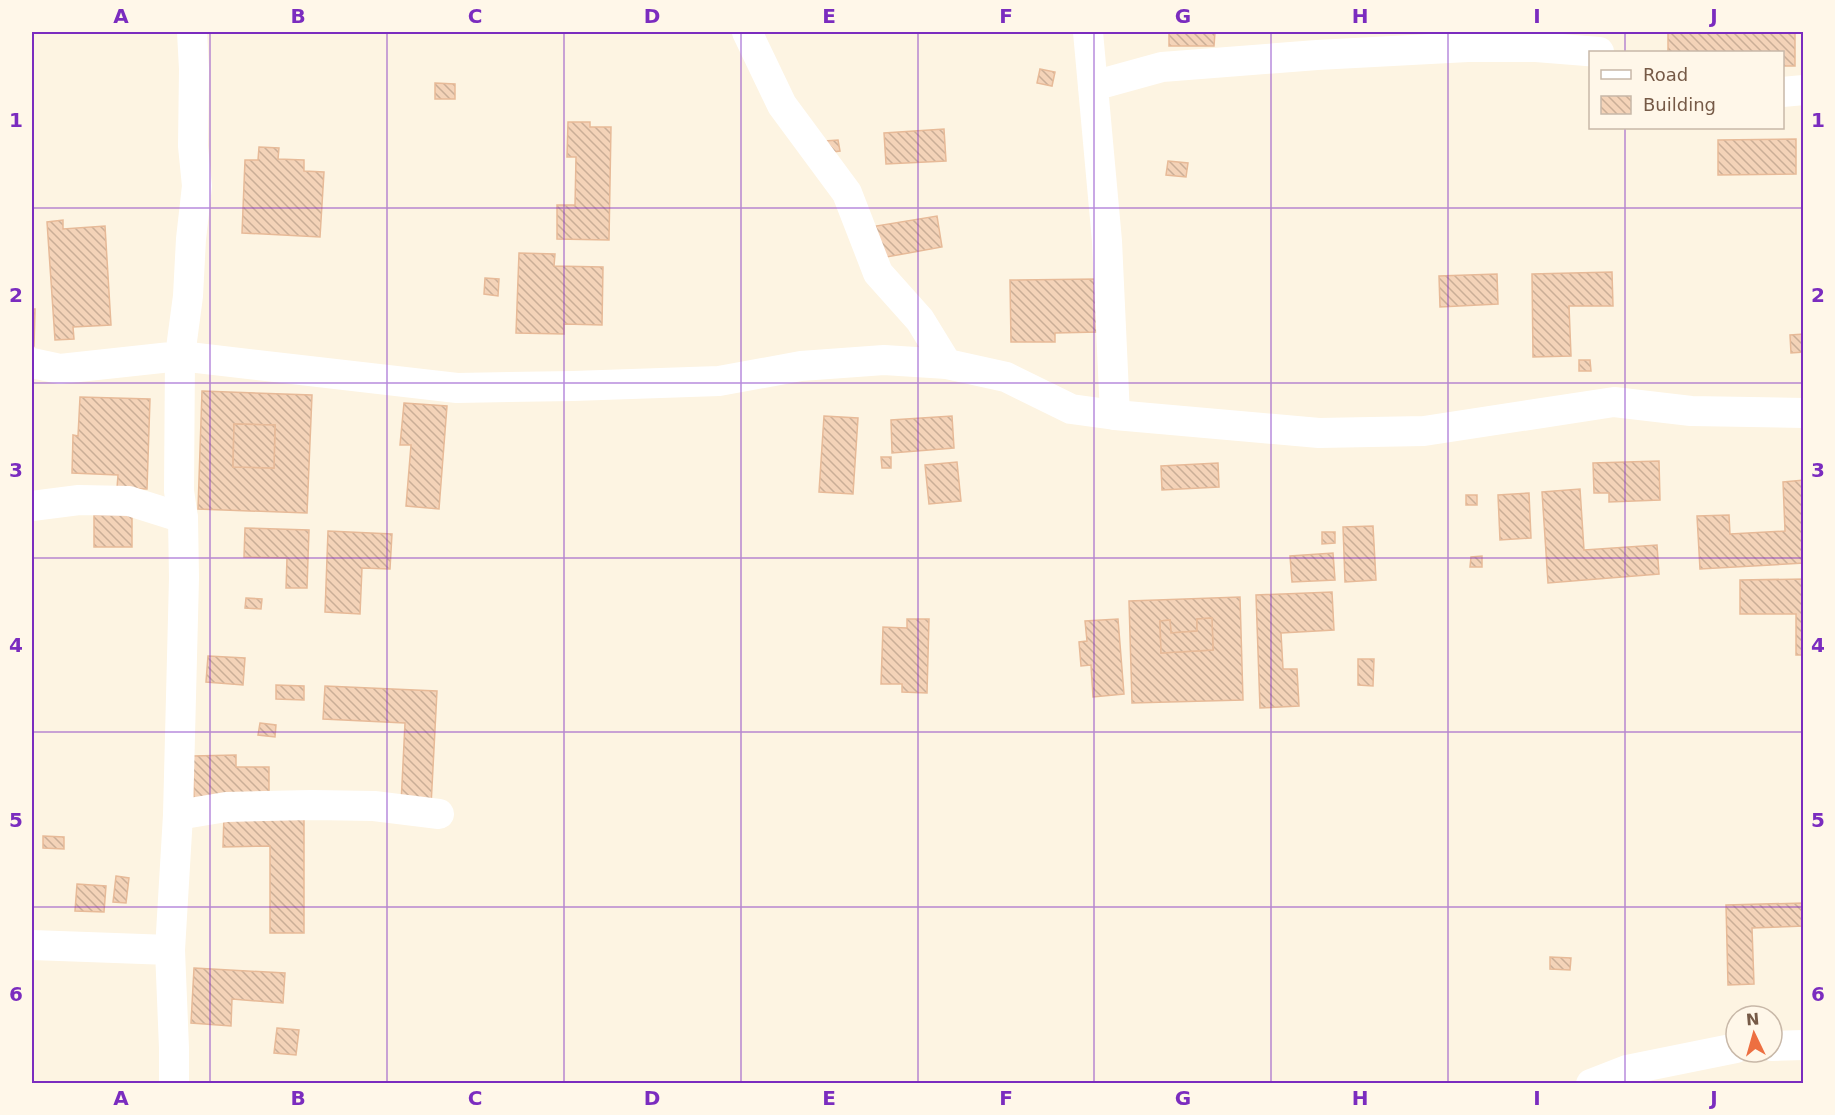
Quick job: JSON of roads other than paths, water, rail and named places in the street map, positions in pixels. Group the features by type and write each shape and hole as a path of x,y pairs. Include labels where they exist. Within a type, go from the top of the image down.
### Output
{"street":[{"path":"174,1083 170,950 178,814 184,578 183,518 179,491 180,356 188,296 197,186 193,146 192,32"},
{"path":"747,32 782,105 847,193 878,273 920,320 947,364"},
{"path":"1088,32 1107,241 1115,415"},
{"path":"1093,86 1162,67 1317,55 1468,47 1536,47 1589,51"},
{"path":"1784,92 1803,90"},
{"path":"32,363 60,369 180,356 457,388 719,381 801,366 884,360 947,364 1006,377 1071,409 1319,433 1424,431 1614,402 1691,411 1803,413"},
{"path":"32,506 79,500 129,501 183,518"},
{"path":"178,814 226,807 312,805 374,806 439,814"},
{"path":"32,945 170,950"},
{"path":"1784,1046 1803,1045"},
{"path":"1591,1083 1627,1070 1724,1050"}]}
